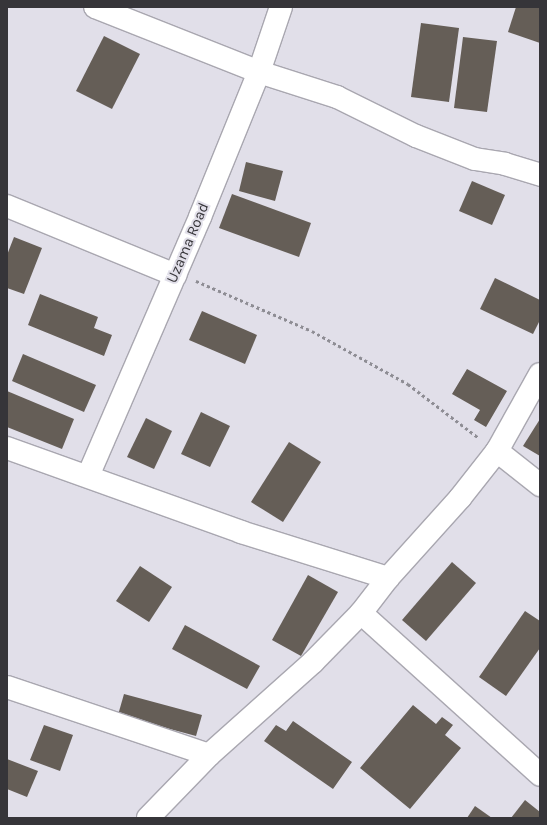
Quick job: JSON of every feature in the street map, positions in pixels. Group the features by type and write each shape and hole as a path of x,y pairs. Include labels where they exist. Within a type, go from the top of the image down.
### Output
{"street":[{"path":"95,7 259,72 337,97 416,136 468,156 505,164 540,175"},
{"name":"Uzama Road","path":"88,476 175,275 259,72 281,7"},
{"path":"7,206 175,275"},
{"path":"148,818 209,755 313,662 361,613 388,578 460,498 497,451 540,374"},
{"path":"7,448 241,532 388,578"},
{"path":"497,451 540,485"},
{"path":"361,613 540,775"},
{"path":"7,687 209,755"}],"path":[{"path":"175,275 194,280 312,331 408,384 497,451"}],"building":[{"path":"516,7 540,7 540,43 508,32"},
{"path":"421,23 459,28 449,102 411,97"},
{"path":"104,36 140,54 112,109 76,91"},
{"path":"463,37 497,41 487,112 454,108"},
{"path":"246,162 283,171 275,201 239,191"},
{"path":"472,181 505,195 492,225 459,211"},
{"path":"232,194 311,223 299,257 219,228"},
{"path":"14,237 42,248 24,294 7,288 7,255"},
{"path":"495,278 540,300 540,320 533,334 480,309"},
{"path":"40,294 98,317 94,328 112,335 104,356 28,325"},
{"path":"202,311 257,335 245,364 189,340"},
{"path":"23,354 96,385 84,412 12,381"},
{"path":"467,369 507,391 486,427 474,420 480,410 452,394"},
{"path":"7,391 74,419 62,449 7,427"},
{"path":"201,412 230,426 210,467 181,454"},
{"path":"146,418 172,431 154,469 127,457"},
{"path":"540,419 540,456 523,446"},
{"path":"289,442 321,462 283,522 251,502"},
{"path":"452,562 476,583 426,641 402,620"},
{"path":"140,566 172,587 149,622 116,601"},
{"path":"308,575 338,592 301,656 272,640"},
{"path":"525,611 540,621 540,648 506,696 479,677"},
{"path":"185,625 260,666 247,689 172,649"},
{"path":"124,694 202,715 196,736 118,715"},
{"path":"413,705 436,724 442,717 453,725 445,735 461,748 410,809 360,768"},
{"path":"293,721 352,762 333,789 264,741 276,725 286,731"},
{"path":"44,725 73,735 60,771 30,760"},
{"path":"7,759 38,771 27,797 7,789"},
{"path":"525,800 540,812 540,818 511,818"},
{"path":"475,806 492,818 467,818"}]}
